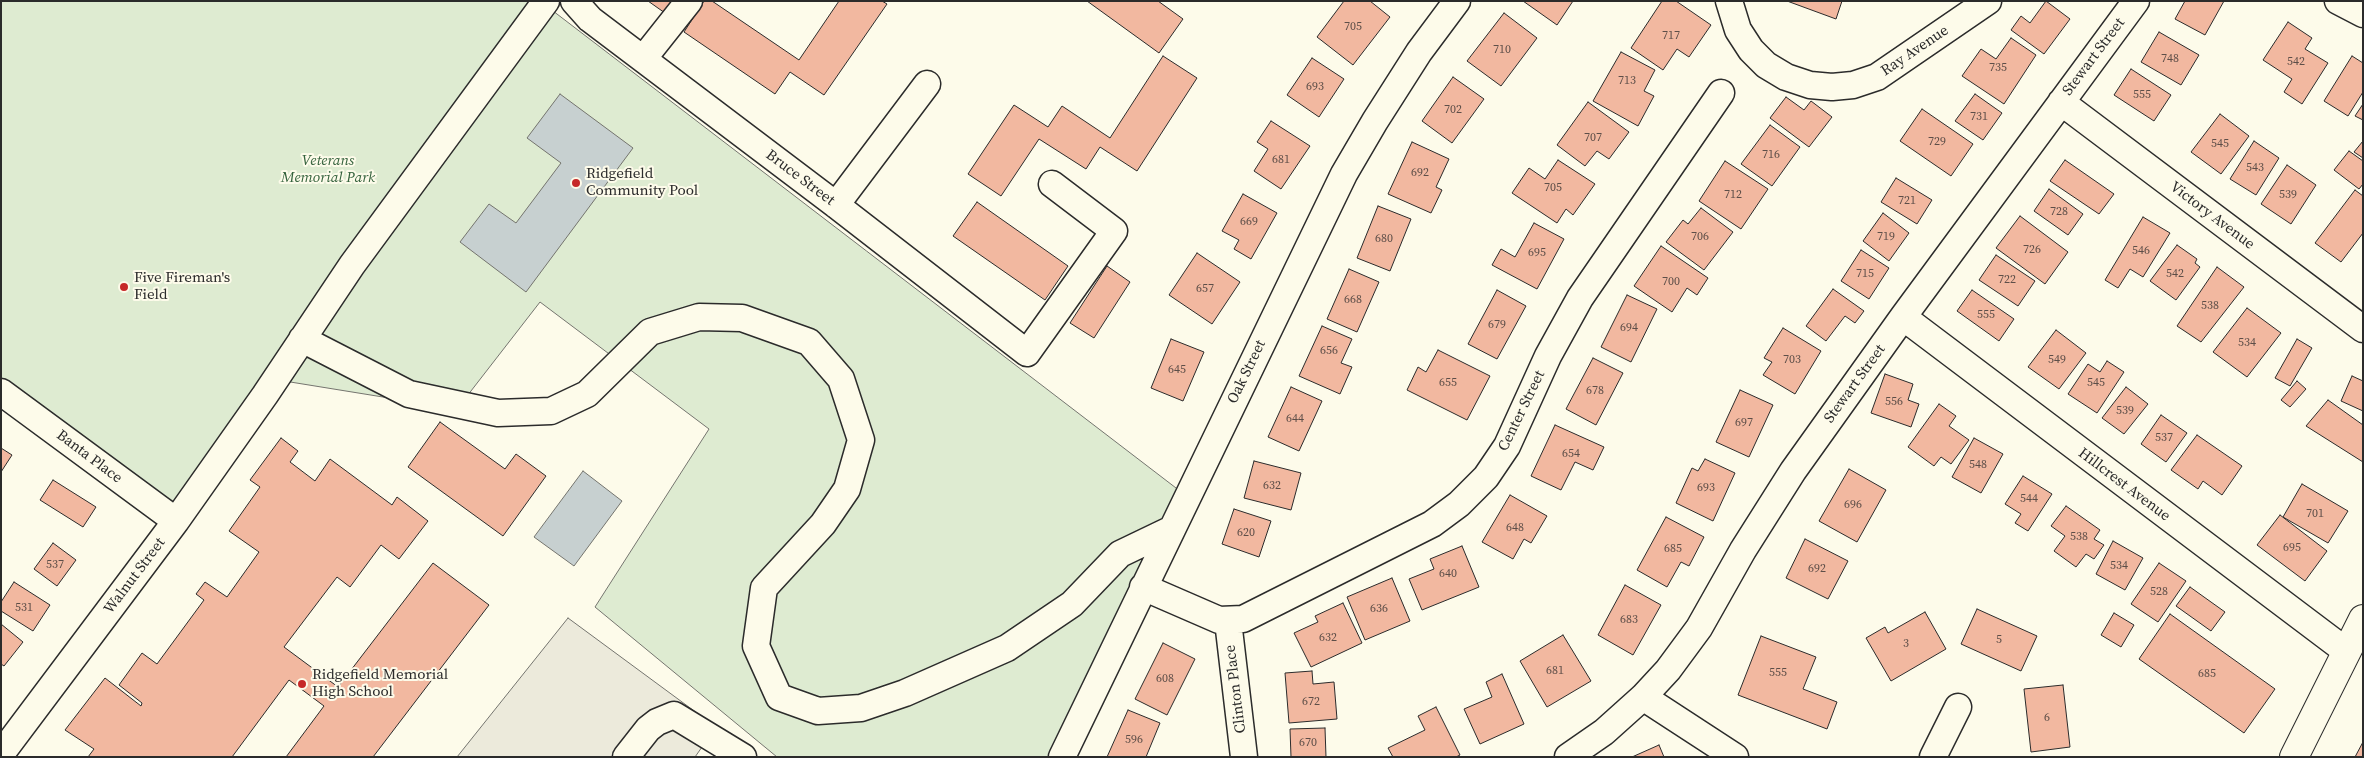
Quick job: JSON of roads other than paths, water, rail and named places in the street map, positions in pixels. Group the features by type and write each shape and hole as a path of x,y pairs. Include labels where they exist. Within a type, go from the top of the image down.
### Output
{"main road":[{"path":"2294,757 2363,618"}],"street":[{"name":"Walnut Street","path":"1,754 176,521 265,395 352,265 546,1"},
{"name":"Bruce Street","path":"574,1 590,18 1027,353 1114,231 1052,184"},
{"path":"643,59 689,1"},
{"name":"Oak Street","path":"1062,757 1170,530 1344,174 1414,60 1457,1"},
{"name":"Ray Avenue","path":"1729,1 1738,30 1751,50 1766,65 1786,78 1810,85 1832,87 1853,85 1877,77 1988,1"},
{"name":"Stewart Street","path":"1568,757 1604,732 1643,697 1668,670 1699,628 1743,550 1793,472 1903,318 2136,1"},
{"path":"2338,1 2363,14"},
{"path":"836,205 927,84"},
{"name":"Center Street","path":"1228,621 1243,619 1432,524 1459,504 1486,477 1507,446 1548,356 1580,298 1721,93"},
{"name":"Victory Avenue","path":"2061,102 2363,329"},
{"path":"302,339 409,394 498,413 551,411 587,394 650,332 699,318 742,318 809,342 841,379 861,440 846,489 823,524 764,588 756,646 779,697 818,711 862,708 905,693 1007,648 1072,604 1120,554 1170,530"},
{"name":"Hillcrest Avenue","path":"1903,318 2346,651"},
{"name":"Banta Place","path":"1,392 176,521"},
{"path":"1144,587 1219,620 1228,621"},
{"name":"Clinton Place","path":"1228,621 1244,757"},
{"path":"1643,697 1735,757"},
{"path":"1934,757 1958,707"},
{"path":"626,757 648,729 657,722 674,715 743,757"}],"place":[{"name":"Ridgefield Community Pool","path":"576,183"},
{"name":"Five Fireman's Field","path":"124,287"},
{"name":"Ridgefield Memorial High School","path":"302,684"}],"park label":[{"name":"Veterans Memorial Park","path":"328,170"}]}
